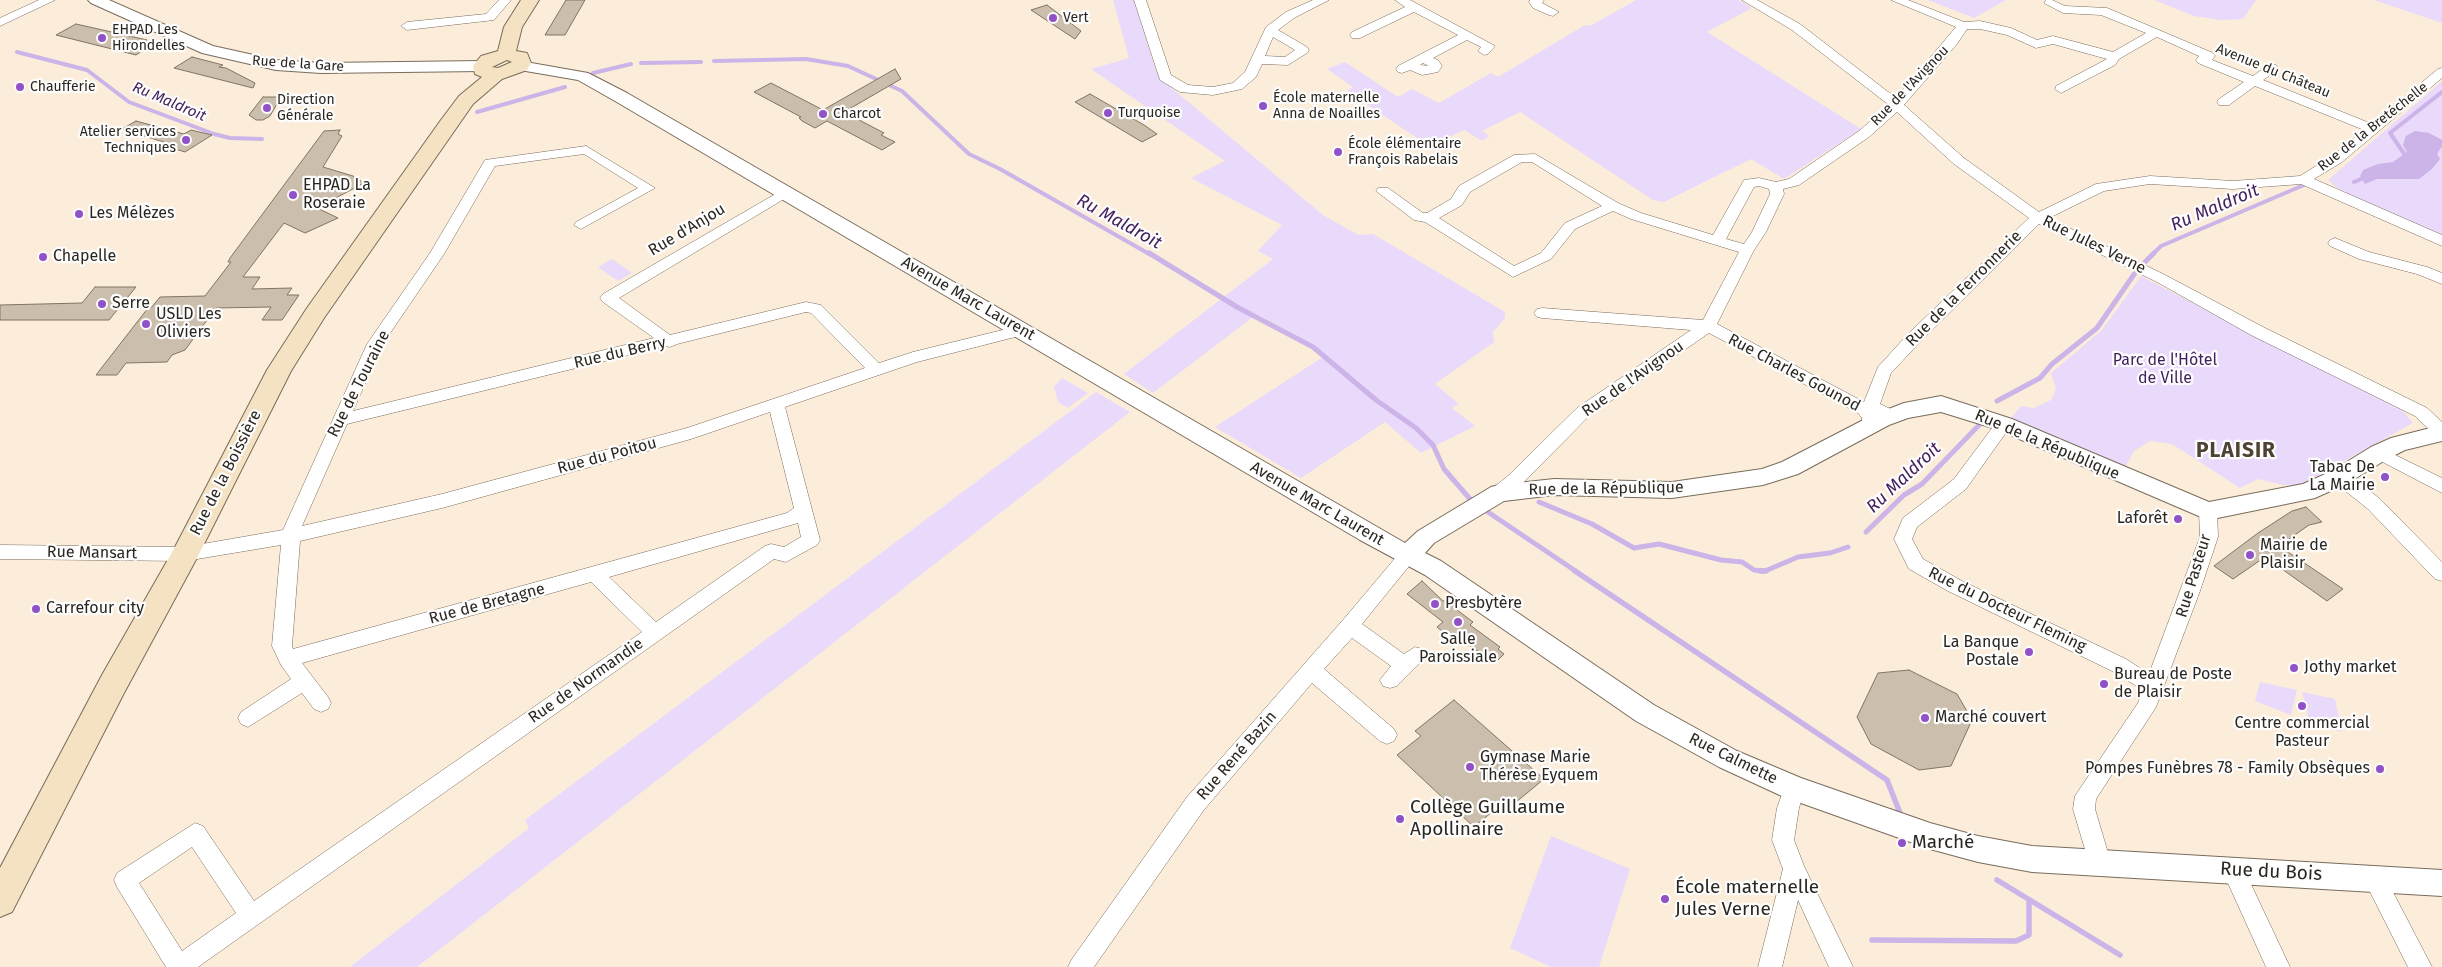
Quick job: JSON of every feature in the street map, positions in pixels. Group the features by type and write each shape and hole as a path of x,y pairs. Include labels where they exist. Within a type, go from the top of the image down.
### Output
{"main road":[{"path":"513,60 513,27 530,0"},
{"name":"Rue de la Boissière","path":"0,901 113,684 185,554 279,370 315,313 448,124 489,70 488,60 513,60"}],"street":[{"path":"0,22 49,0"},
{"name":"Rue de la Gare","path":"96,0 208,50 267,64 321,68 489,70"},
{"path":"407,26 490,17 505,0"},
{"path":"1140,0 1165,77 1185,88 1213,91 1237,86 1251,74 1270,30 1290,15 1323,0"},
{"path":"1401,0 1490,46 1484,51"},
{"name":"Rue Jules Verne","path":"1748,0 1796,27 1897,105 1959,161 2038,218 2162,279 2257,331 2421,412 2442,437"},
{"path":"1897,0 1963,26 1980,25 2011,32 2036,44 2053,40 2092,49 2114,57"},
{"path":"1532,2 1553,12"},
{"path":"2050,3 2063,9 2103,11 2156,32"},
{"path":"1356,35 1414,7"},
{"name":"Rue de l'Avignou","path":"1717,241 1749,183 1759,182 1776,186 1794,182 1864,134 1897,105 1954,41 1963,26"},
{"path":"1258,60 1288,61 1303,50 1270,30"},
{"path":"2061,89 2111,62 2114,57 2156,32"},
{"name":"Avenue du Château","path":"2156,32 2209,56 2202,60 2306,104 2313,113 2369,132"},
{"path":"1406,67 1422,71 1434,69 1436,66 1434,63 1423,58 1467,35"},
{"name":"Avenue Marc Laurent","path":"513,60 571,73 597,83 1368,534 1408,555"},
{"path":"2224,102 2272,68"},
{"name":"Rue de la Bretéchelle","path":"2303,180 2337,159 2442,72"},
{"path":"470,165 586,150 648,188 581,225"},
{"path":"1429,218 1457,202 1464,189 1519,158 1535,158 1613,206 1636,216 1747,250"},
{"name":"Rue de Touraine","path":"291,536 294,523 375,344 437,254 490,163"},
{"name":"Rue de la Ferronnerie","path":"1891,416 1878,412 1871,406 1884,371 1897,355 2038,218 2101,187 2120,184 2150,180 2233,185 2303,180"},
{"path":"2303,180 2442,242"},
{"name":"Rue de l'Avignou","path":"1499,493 1515,480 1583,412 1708,326 1747,250 1770,211 1777,194 1776,186"},
{"path":"1383,191 1419,217 1429,218 1513,272 1546,256 1570,226 1613,206"},
{"name":"Rue d'Anjou","path":"670,342 608,298 784,193"},
{"path":"2334,243 2364,256 2422,270 2442,279"},
{"name":"Rue du Berry","path":"340,420 670,342 806,307 816,309 877,370"},
{"path":"1542,312 1708,326"},
{"name":"Rue Charles Gounod","path":"1708,326 1841,397 1871,416 1870,425"},
{"name":"Rue du Poitou","path":"185,554 291,536 442,501 691,433 913,357 1022,330"},
{"path":"1841,397 1860,398 1876,391"},
{"name":"Rue de la République","path":"1408,555 1426,537 1499,493 1554,487 1672,490 1763,477 1790,468 1870,425 1891,416 1904,411 1941,404 2004,424 2208,511"},
{"path":"765,526 771,551 786,556 811,540 776,405"},
{"name":"Rue du Docteur Fleming","path":"2004,424 1960,484 1909,523 1903,539 1916,564 1955,586 2119,665 2154,687"},
{"name":"Rue Pasteur","path":"2100,862 2084,809 2086,796 2146,707 2191,591 2209,537 2208,511 2307,492 2340,477 2379,453 2419,437 2442,437"},
{"path":"2379,453 2442,486"},
{"path":"2340,477 2374,504 2442,574"},
{"name":"Rue de Bretagne","path":"288,659 793,518 803,510"},
{"path":"291,536 282,646 288,659 321,703"},
{"name":"Rue de Normandie","path":"251,916 195,834 125,880 179,967 771,551"},
{"name":"Rue Mansart","path":"0,552 185,554"},
{"name":"Rue René Bazin","path":"1080,967 1195,804 1350,626 1408,555"},
{"name":"Rue Calmette","path":"1408,555 1433,568 1645,713 1728,759 1794,788 1876,818 1978,849 2032,859 2100,862"},
{"path":"595,574 655,633"},
{"path":"1350,626 1410,660 1390,680"},
{"path":"1311,670 1387,736"},
{"path":"248,718 304,681"},
{"path":"1794,788 1788,808 1783,840 1794,869 1842,967"},
{"name":"Rue du Bois","path":"2100,862 2442,883"},
{"path":"1770,967 1794,869"},
{"path":"2233,870 2278,967"},
{"path":"2374,878 2420,967"}],"green space":[{"path":"1113,0 1134,0 1156,71 1161,79 1323,215 1358,235 1373,234 1505,312 1505,318 1493,332 1494,342 1435,384 1459,404 1452,408 1475,426 1421,453 1385,422 1301,478 1215,427 1326,355 1312,344 1257,314 1153,393 1124,374 1273,259 1258,251 1282,225 1191,178 1225,161 1091,69 1129,58"},
{"path":"1636,0 1737,0 1743,2 1752,8 1707,32 1861,129 1784,179 1751,159 1664,202 1653,200 1520,112 1482,131 1490,136 1482,141 1464,130 1429,146 1347,91 1353,87 1327,69 1345,62 1398,97 1412,89 1439,103 1491,73 1498,77 1585,25 1590,26"},
{"path":"1928,0 2006,0 1974,18"},
{"path":"2154,0 2256,0 2243,19 2221,20 2194,16"},
{"path":"2374,0 2442,0 2442,23"},
{"path":"2442,81 2442,236 2359,200 2336,187 2328,180"},
{"path":"612,259 632,273 618,281 598,267"},
{"name":"Parc de l'Hôtel de Ville","path":"2141,276 2403,411 2413,423 2301,485 2283,485 2258,479 2240,488 2172,444 2150,441 2134,451 2123,471 2008,422 2021,406 2034,408 2051,400 2056,389 2051,373 2102,330"},
{"path":"1062,378 1088,393 1068,408 1058,402 1054,387"},
{"path":"1096,392 1130,412 417,967 350,967 529,828 525,820"},
{"path":"2260,682 2297,690 2291,715 2255,701"},
{"path":"2302,692 2335,699 2342,732 2310,724"},
{"path":"1551,836 1630,869 1599,967 1551,967 1510,948"}],"shaded area":[{"path":"2415,131 2429,133 2442,140 2442,146 2437,154 2440,159 2432,169 2419,179 2377,179 2365,184 2360,176 2363,170 2378,164 2393,162 2407,152 2403,145 2406,136"}],"building":[{"path":"566,0 585,0 565,35 545,35"},
{"name":"Vert","path":"1047,5 1081,31 1075,39 1031,10"},
{"name":"EHPAD Les Hirondelles","path":"76,24 154,43 136,55 56,35"},
{"path":"192,57 223,65 219,67 226,68 255,83 253,88 174,68"},
{"name":"Charcot","path":"895,69 901,79 844,112 884,133 881,135 895,142 882,150 827,121 815,128 802,121 799,118 801,117 754,92 771,83 823,110"},
{"name":"Turquoise","path":"1090,94 1157,134 1142,142 1075,102"},
{"name":"Direction Générale","path":"263,97 281,97 270,116 263,120 256,120 249,115"},
{"name":"Atelier services Techniques","path":"136,121 184,134 191,130 212,135 185,152 169,147 173,145 122,129"},
{"path":"340,130 338,134 342,136 323,167 353,176 364,183 317,208 338,218 305,233 284,223 243,277 260,277 252,289 292,288 287,295 299,295 282,320 262,320 271,307 216,308 185,350 172,355 167,362 126,363 117,375 96,375 148,308 151,308 160,297 205,296 231,262 228,262 230,258 324,131"},
{"path":"95,287 136,287 109,320 0,320 0,305 82,303"},
{"name":"Mairie de Plaisir","path":"2306,507 2322,522 2309,525 2279,546 2343,589 2327,601 2265,557 2233,579 2214,566 2258,533 2292,511"},
{"name":"Salle Paroissiale","path":"1422,581 1443,601 1450,601 1459,607 1457,610 1473,622 1470,625 1500,647 1498,649 1504,654 1495,663 1457,637 1453,640 1437,627 1443,622 1407,594"},
{"name":"Marché couvert","path":"1909,670 1957,694 1972,720 1951,766 1919,770 1871,744 1857,717 1878,673"},
{"name":"Gymnase Marie Thérèse Eyquem","path":"1454,700 1544,779 1504,812 1498,807 1474,827 1397,755 1421,736 1415,731"}],"waterway":[{"name":"Ru Maldroit","path":"17,52 87,70 129,102 214,134 230,138 262,139"},
{"name":"Ru Maldroit","path":"714,61 806,59 848,66 902,91 969,154 1000,169 1151,255"},
{"name":"Ru Maldroit","path":"641,63 701,62"},
{"name":"Ru Maldroit","path":"593,73 631,64"},
{"name":"Ru Maldroit","path":"477,112 565,87"},
{"name":"Ru Maldroit","path":"2402,159 2405,155 2390,133 2442,92"},
{"name":"Ru Maldroit","path":"2354,182 2366,177"},
{"name":"Ru Maldroit","path":"2143,264 2161,246 2304,185"},
{"name":"Ru Maldroit","path":"1149,253 1237,307 1313,347 1376,400 1416,428 1433,445 1444,469 1470,499"},
{"name":"Ru Maldroit","path":"1997,401 2040,378 2052,364 2097,328 2135,273"},
{"name":"Ru Maldroit","path":"1866,532 1904,495 1922,484 1981,423"},
{"name":"Ru Maldroit","path":"1539,502 1592,524 1634,548 1659,544 1721,560 1742,562 1754,570 1765,571"},
{"path":"1485,510 1577,572"},
{"name":"Ru Maldroit","path":"1765,571 1798,557 1830,553 1848,547"},
{"path":"1575,571 1887,780 1900,813"},
{"name":"Ru Maldroit","path":"1760,571 1765,571"},
{"path":"1997,880 2120,955"},
{"path":"1872,940 2016,941 2029,935 2029,900"}],"place":[{"name":"Vert","path":"1053,18"},
{"name":"EHPAD Les Hirondelles","path":"102,38"},
{"name":"Chaufferie","path":"20,87"},
{"name":"École maternelle Anna de Noailles","path":"1263,106"},
{"name":"Direction Générale","path":"267,108"},
{"name":"Turquoise","path":"1108,113"},
{"name":"Charcot","path":"823,114"},
{"name":"Atelier services Techniques","path":"186,140"},
{"name":"École élémentaire François Rabelais","path":"1338,152"},
{"name":"EHPAD La Roseraie","path":"293,195"},
{"name":"Les Mélèzes","path":"79,214"},
{"name":"Chapelle","path":"43,257"},
{"name":"Serre","path":"102,304"},
{"name":"USLD Les Oliviers","path":"146,324"},
{"name":"Tabac De La Mairie","path":"2385,477"},
{"name":"Laforêt","path":"2178,519"},
{"name":"Mairie de Plaisir","path":"2250,555"},
{"name":"Presbytère","path":"1435,604"},
{"name":"Carrefour city","path":"36,609"},
{"name":"Salle Paroissiale","path":"1458,622"},
{"name":"La Banque Postale","path":"2029,652"},
{"name":"Jothy market","path":"2294,668"},
{"name":"Bureau de Poste de Plaisir","path":"2104,684"},
{"name":"Centre commercial Pasteur","path":"2302,706"},
{"name":"Marché couvert","path":"1925,718"},
{"name":"Gymnase Marie Thérèse Eyquem","path":"1470,767"},
{"name":"Pompes Funèbres 78 - Family Obsèques","path":"2380,769"},
{"name":"Collège Guillaume Apollinaire","path":"1400,819"},
{"name":"Marché","path":"1902,843"},
{"name":"École maternelle Jules Verne","path":"1665,899"}],"district":[{"name":"PLAISIR","path":"2236,451"}]}
